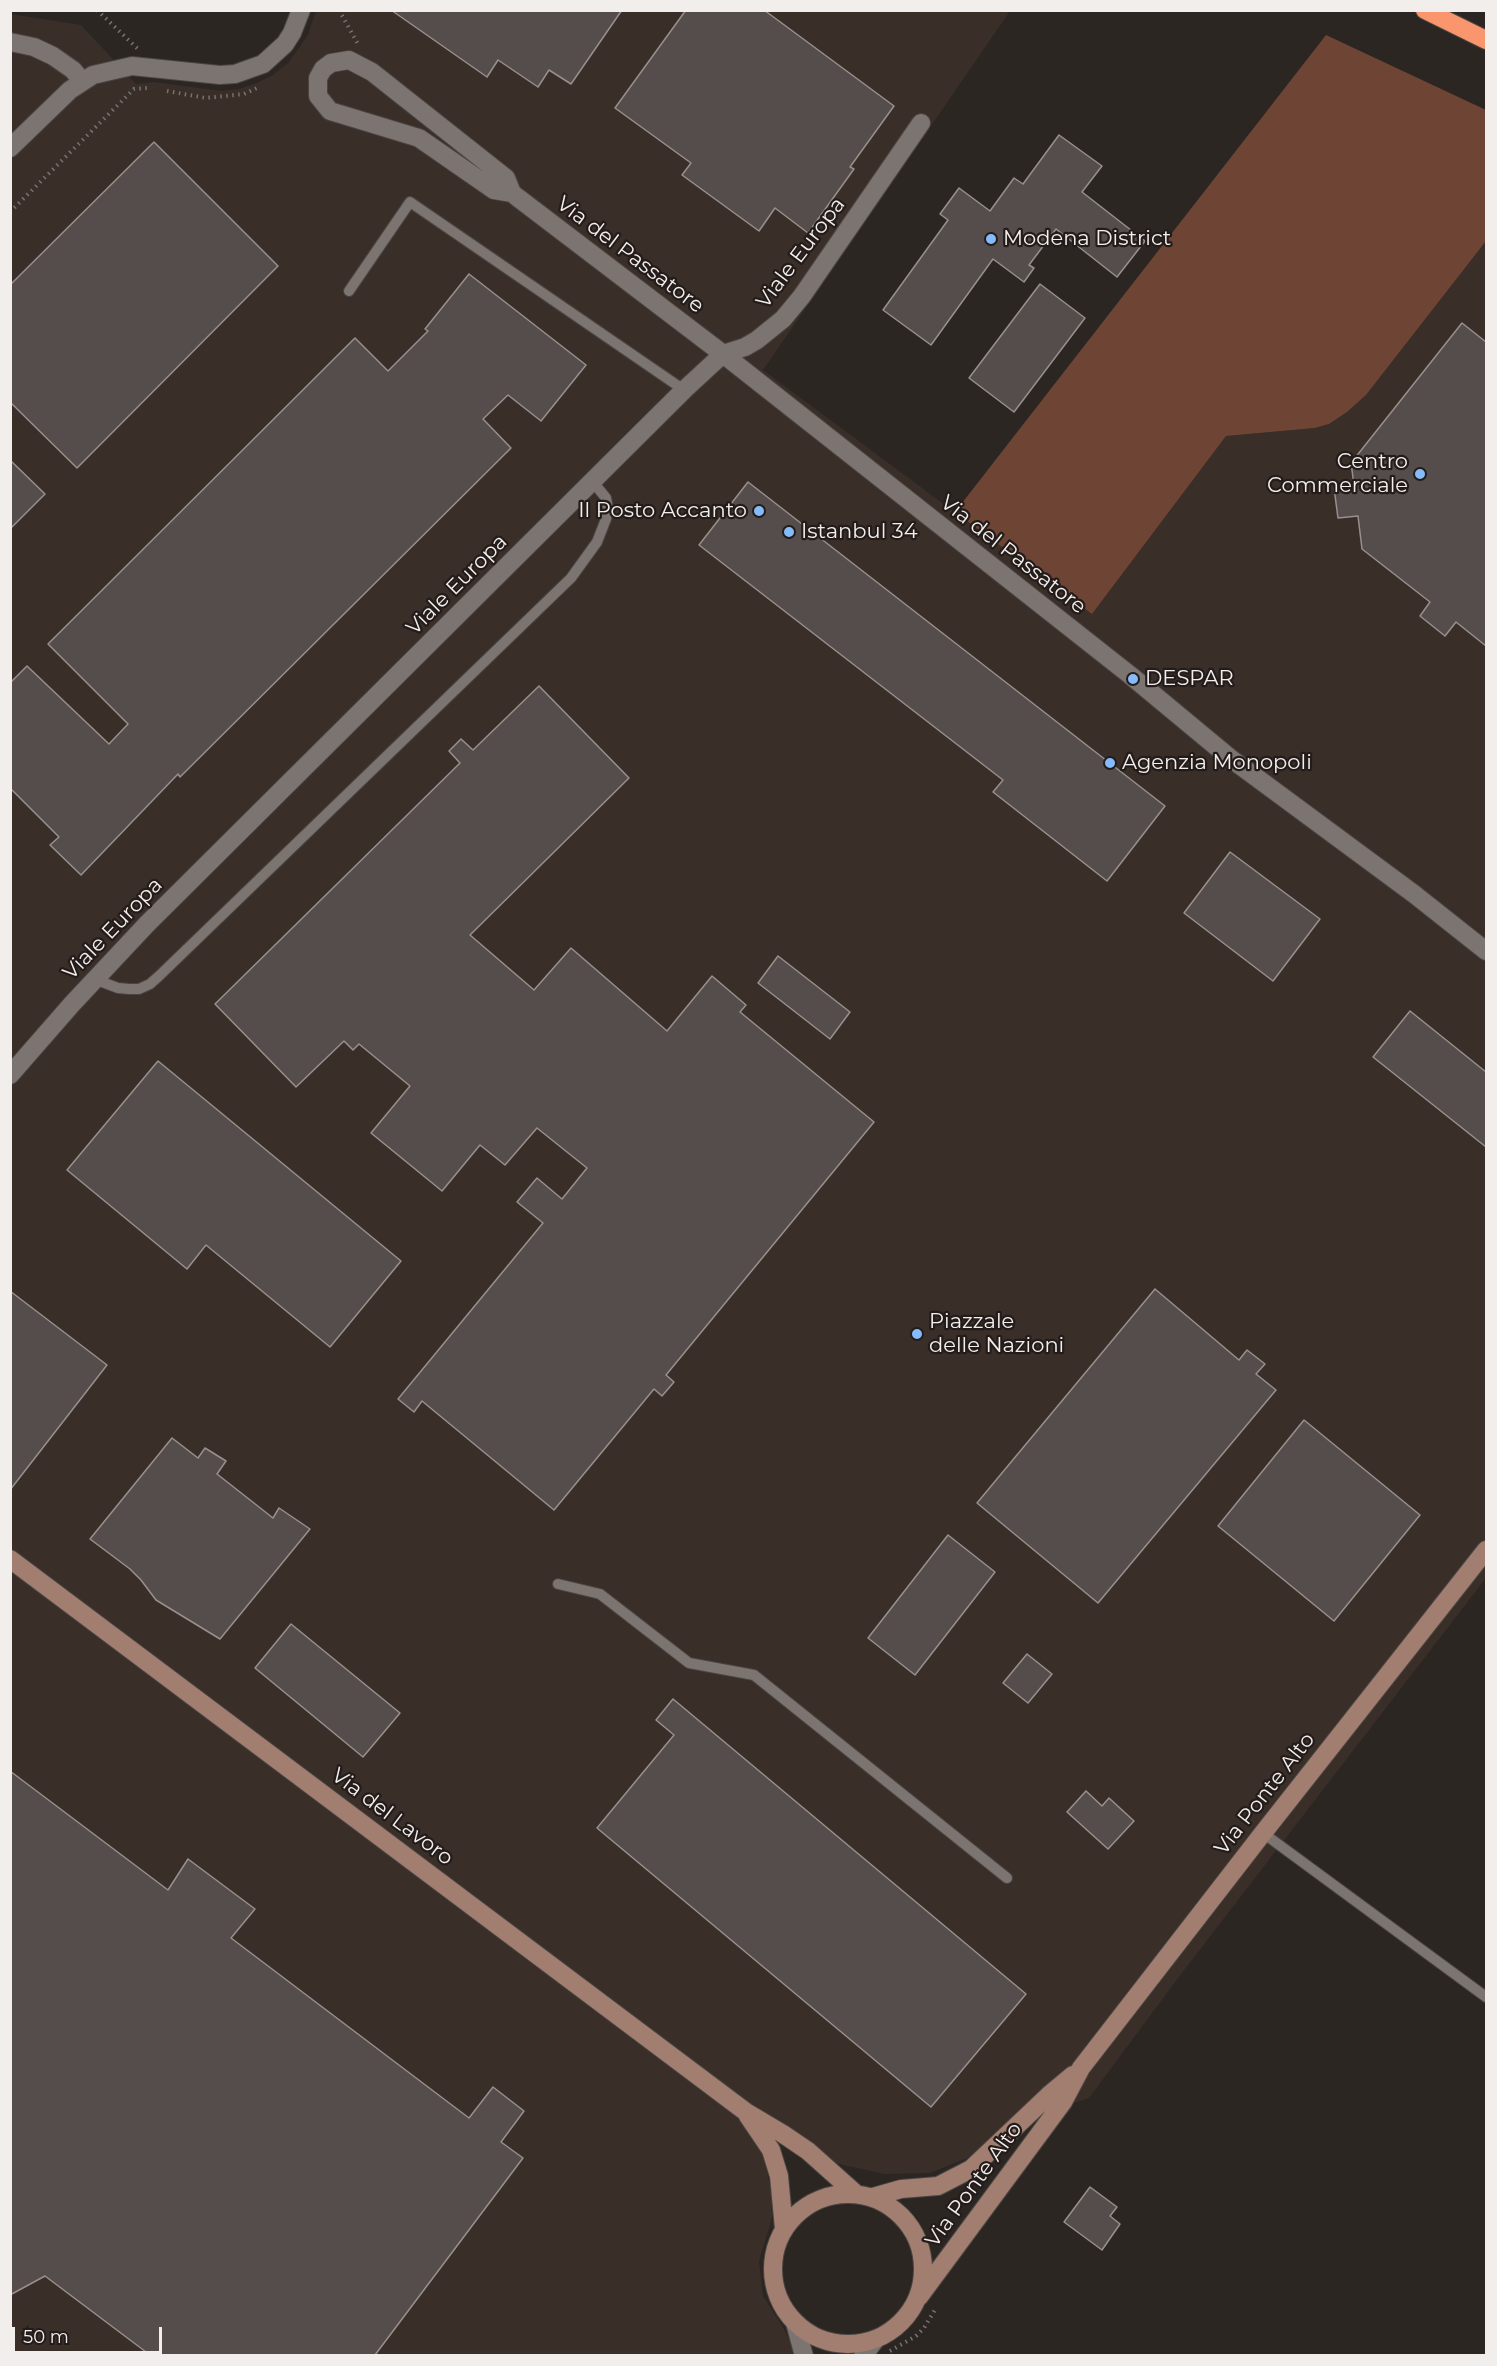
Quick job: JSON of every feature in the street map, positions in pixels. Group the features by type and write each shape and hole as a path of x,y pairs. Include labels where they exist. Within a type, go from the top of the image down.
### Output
{"highway":[{"path":"1425,10 1486,40"}],"main road":[{"name":"Via Ponte Alto","path":"919,2297 1063,2102 1081,2068 1486,1550"},
{"name":"Via del Lavoro","path":"10,1559 746,2112 808,2151 855,2193"},
{"name":"Via Ponte Alto","path":"873,2197 901,2189 938,2186 971,2169 1081,2068"},
{"name":"Via del Lavoro","path":"746,2112 771,2150 779,2176 784,2229"},
{"name":"Via del Lavoro","path":"855,2193 873,2197 895,2208 912,2226 919,2241 924,2273 919,2297 908,2316 894,2330 875,2340 854,2344 833,2343 813,2336 795,2323 783,2307 775,2288 773,2267 776,2247 784,2229 798,2213 814,2201 834,2194 855,2193"}],"street":[{"path":"10,148 54,104 82,81 117,68 132,66 220,75 263,64 277,53 292,33 301,10"},
{"path":"10,42 34,47 53,56 73,70 82,81"},
{"name":"Via del Passatore","path":"512,193 506,178 372,72 349,60 339,60 323,69 318,78 318,96 330,111 419,138 494,190 512,193 723,354 1130,675 1230,758 1414,894 1486,951"},
{"name":"Viale Europa","path":"10,1075 147,924 684,390 723,354 745,347 757,340 791,310 921,123"},
{"path":"795,2323 804,2355"},
{"path":"863,2355 875,2340"}],"lane":[{"path":"349,291 411,202 684,390"},
{"path":"94,980 129,989 150,984 571,578 597,542 606,519 608,508 606,498 593,482"},
{"path":"558,1584 600,1594 689,1663 754,1675 1007,1878"},
{"path":"1263,1833 1486,1997"}],"path":[{"path":"97,10 158,68"},
{"path":"163,90 206,98 244,94 261,86"},
{"path":"10,212 134,89 153,88"}],"shaded area":[{"path":"316,11 1010,11 763,370 1092,614 1226,436 1315,428 1329,424 1347,412 1366,395 1486,241 1486,1578 1178,1978 1089,2098 1039,2114 975,2155 930,2173 884,2174 822,2160 742,2103 765,2160 771,2192 772,2218 759,2261 763,2296 784,2329 796,2355 11,2356 11,14 81,25 136,84 154,82 222,91 239,89 257,83 273,75 288,63 308,35"},
{"path":"1326,35 1486,110 1486,241 1366,395 1347,412 1329,424 1315,428 1226,436 1092,614 955,512"}],"building":[{"path":"391,10 622,10 571,84 549,70 538,87 498,60 487,77"},
{"path":"686,10 764,10 894,106 850,167 854,169 808,233 775,208 759,231 682,175 691,163 615,108"},
{"name":"Modena District","path":"1059,135 1102,166 1082,192 1145,241 1117,277 1056,229 1029,265 1034,268 1024,282 993,259 931,345 883,310 948,220 940,214 959,188 990,211 1014,178 1023,184"},
{"path":"154,142 278,266 77,468 10,402 10,285"},
{"path":"469,274 586,365 541,421 508,395 483,419 511,448 180,777 178,774 81,875 50,845 59,837 10,788 10,683 27,666 109,744 128,724 48,644 355,338 388,371 428,331 425,329"},
{"path":"1040,284 1085,318 1014,412 969,378"},
{"name":"Centro Commerciale","path":"1462,323 1486,342 1486,646 1456,622 1445,636 1420,616 1430,602 1362,549 1358,516 1338,518 1334,488 1354,485 1351,463"},
{"path":"10,460 45,494 10,529"},
{"path":"748,482 1165,806 1107,881 993,792 1003,780 699,545"},
{"path":"539,686 629,778 470,935 534,990 571,948 667,1031 712,976 746,1005 740,1012 874,1122 666,1375 674,1382 662,1396 654,1389 554,1510 422,1401 414,1412 398,1399 543,1223 517,1202 537,1178 562,1199 587,1168 537,1128 505,1165 480,1145 442,1191 371,1133 410,1086 359,1044 353,1050 344,1041 296,1087 215,1004 460,763 449,751 461,739 473,750"},
{"path":"1230,852 1320,919 1273,981 1184,913"},
{"path":"778,956 850,1012 830,1039 758,983"},
{"path":"1410,1011 1486,1072 1486,1147 1373,1057"},
{"path":"158,1061 401,1261 330,1347 206,1245 187,1269 67,1170"},
{"path":"1155,1289 1239,1360 1247,1350 1265,1364 1256,1374 1276,1390 1098,1603 977,1503"},
{"path":"10,1291 107,1365 10,1490"},
{"path":"1304,1420 1420,1515 1334,1621 1218,1526"},
{"path":"172,1438 198,1458 205,1448 226,1461 217,1474 273,1518 279,1508 310,1529 220,1639 156,1600 130,1569 90,1539"},
{"path":"948,1535 995,1572 915,1675 868,1638"},
{"path":"291,1624 400,1713 363,1757 255,1668"},
{"path":"1027,1654 1052,1674 1028,1703 1003,1683"},
{"path":"673,1699 1026,1994 931,2107 597,1828 674,1735 656,1720"},
{"path":"10,1771 168,1890 188,1859 255,1909 231,1938 469,2118 493,2087 524,2111 501,2142 523,2158 375,2355 150,2355 45,2276 10,2295"},
{"path":"1086,1791 1102,1806 1109,1798 1134,1821 1108,1849 1067,1812"},
{"path":"1090,2187 1117,2207 1110,2216 1120,2224 1102,2250 1064,2222"}],"place":[{"name":"Modena District","path":"991,239"},
{"name":"Centro Commerciale","path":"1420,474"},
{"name":"Il Posto Accanto","path":"759,511"},
{"name":"Istanbul 34","path":"789,532"},
{"name":"DESPAR","path":"1133,679"},
{"name":"Agenzia Monopoli","path":"1110,763"},
{"name":"Piazzale delle Nazioni","path":"917,1334"}]}
